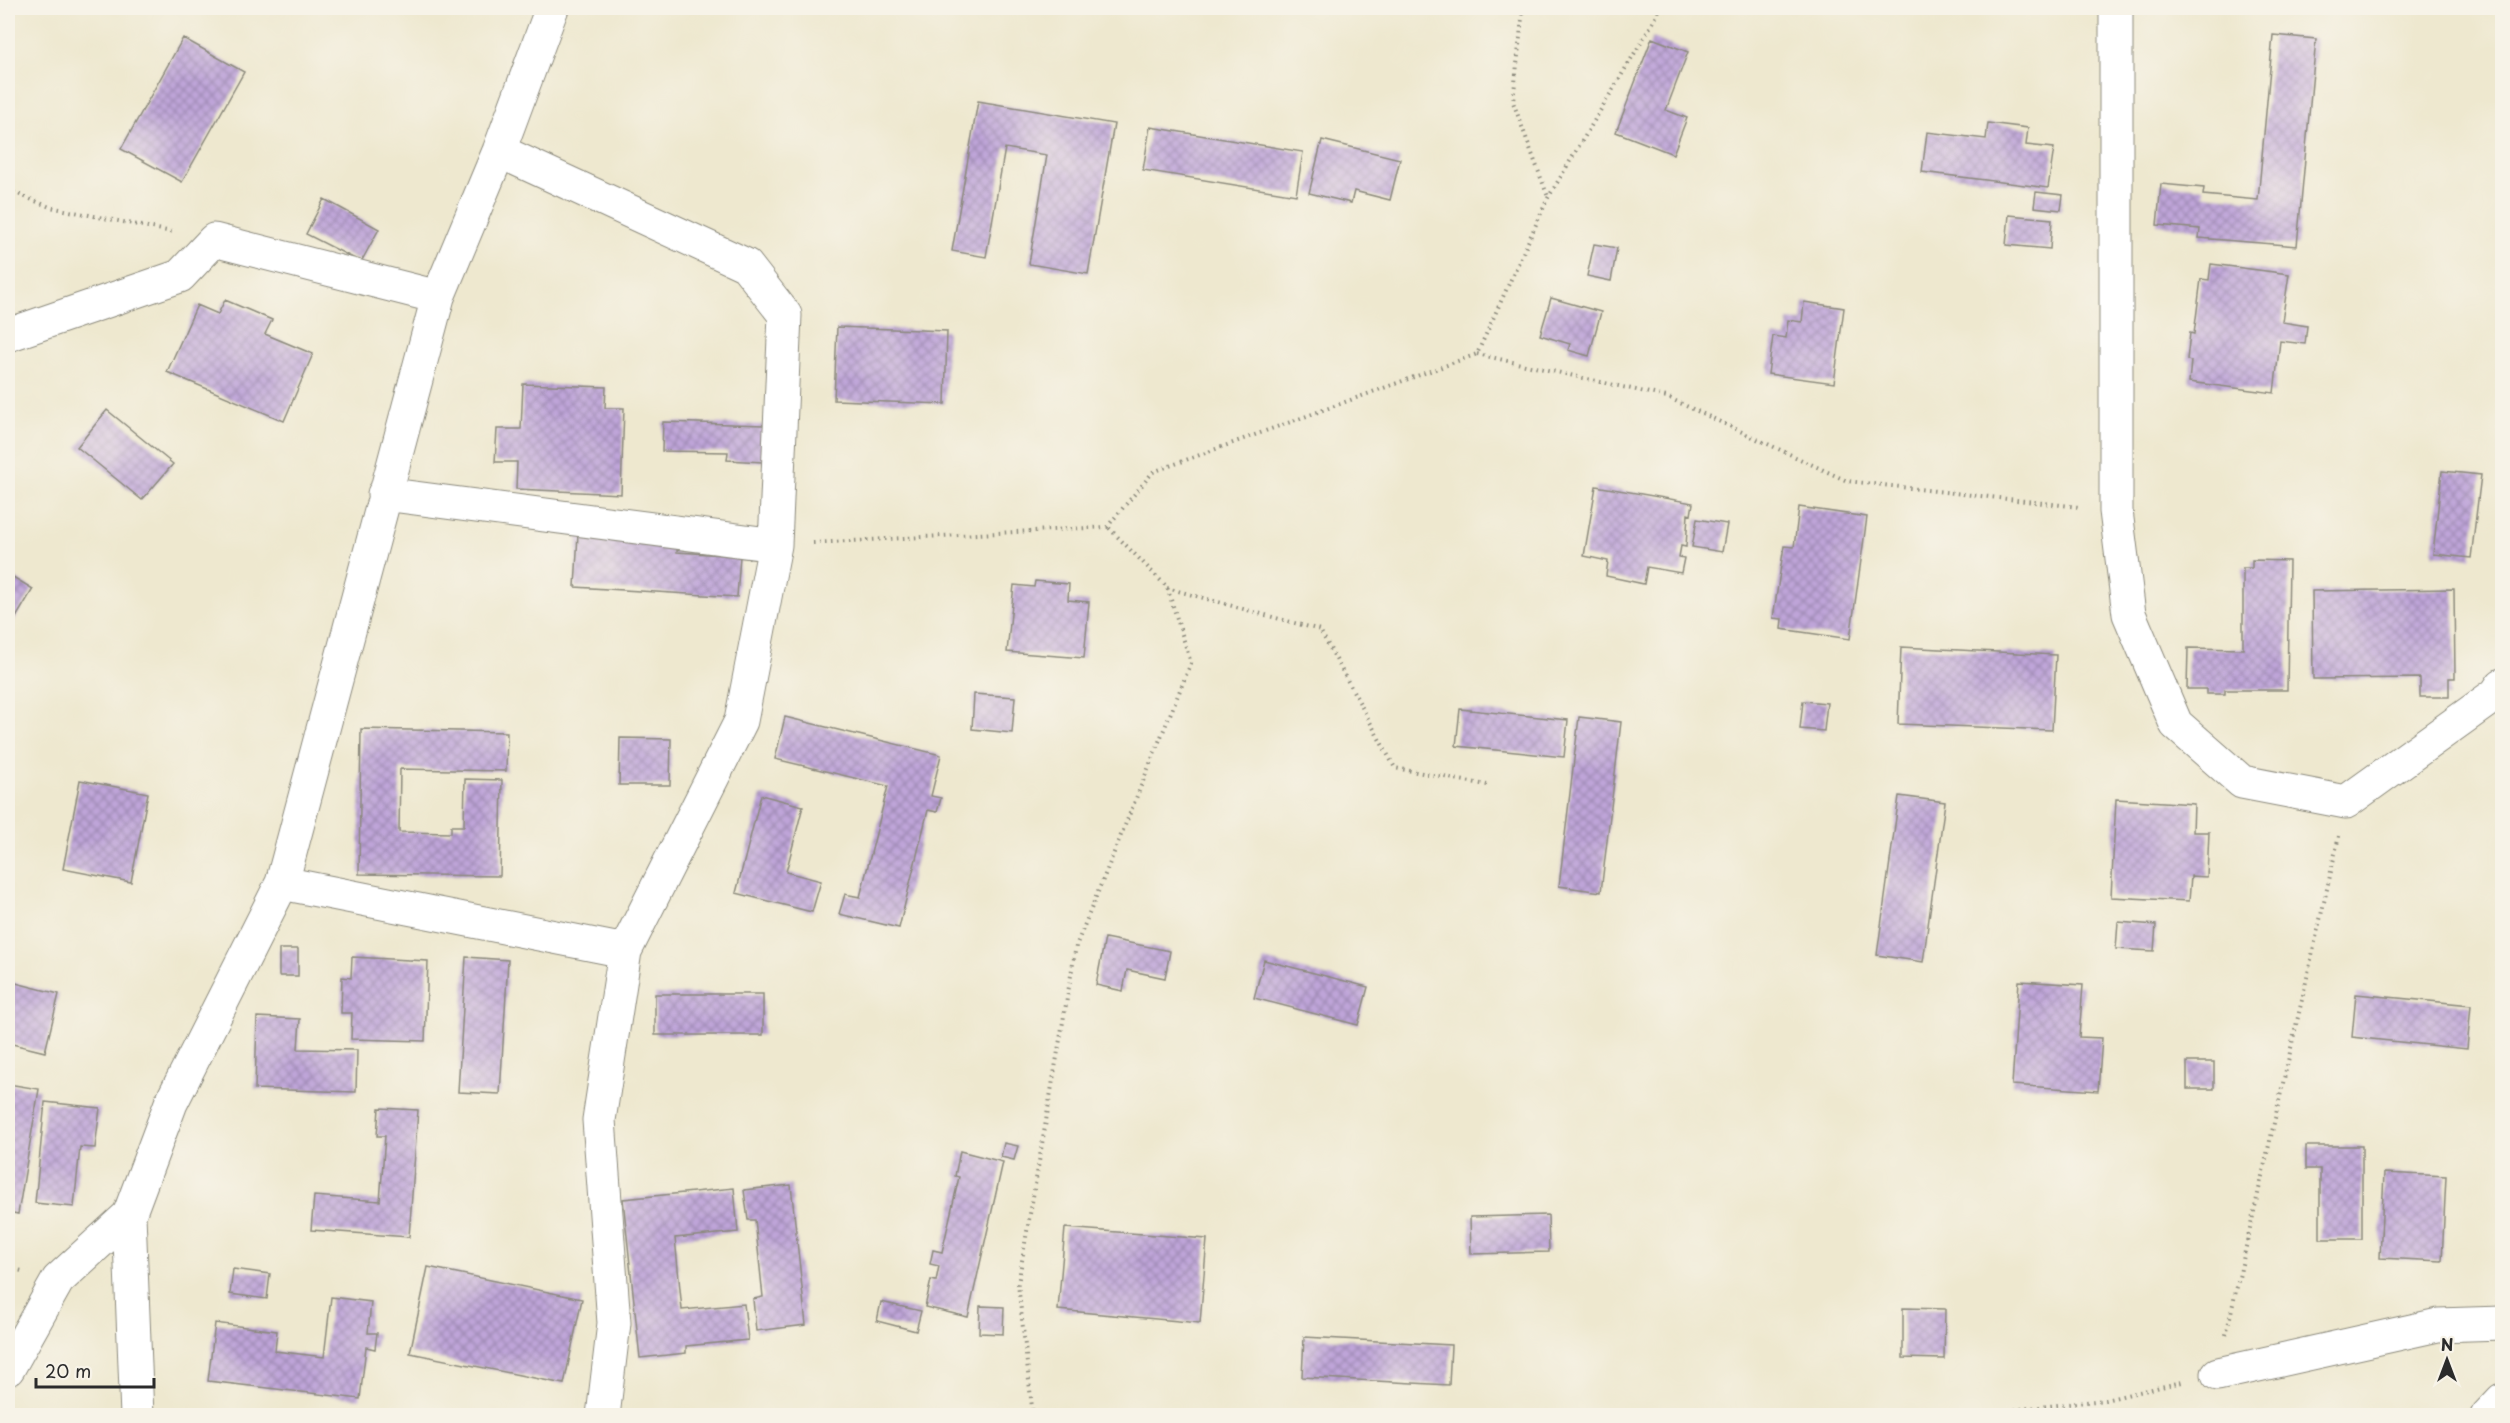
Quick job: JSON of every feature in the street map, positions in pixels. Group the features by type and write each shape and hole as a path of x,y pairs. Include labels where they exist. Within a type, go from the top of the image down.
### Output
{"street":[{"path":"137,1416 129,1215 171,1103 282,883 438,297 499,151 552,8"},
{"path":"2116,8 2116,511 2129,614 2176,724 2241,782 2346,802 2496,694 2502,685"},
{"path":"499,151 746,265 784,315 775,545 741,721 625,951 599,1120 614,1323 603,1416"},
{"path":"8,335 180,276 214,240 438,297"},
{"path":"384,494 775,545"},
{"path":"282,883 625,951"},
{"path":"8,1369 58,1280 129,1215"},
{"path":"2218,1374 2438,1325 2502,1323"},
{"path":"2487,1416 2502,1401"}],"path":[{"path":"1523,8 1513,102 1548,198"},
{"path":"1477,354 1548,198 1658,14 1659,8"},
{"path":"8,190 50,207 214,240"},
{"path":"775,545 1107,527 1153,472 1477,354 1667,397 1847,481 2116,511"},
{"path":"1033,1416 1018,1284 1076,946 1191,663 1167,587 1107,527"},
{"path":"1167,587 1320,630 1395,768 1487,785"},
{"path":"1955,1416 2105,1400 2218,1374 2346,802"}],"building":[{"path":"2273,35 2316,39 2297,246 2199,238 2200,229 2157,225 2161,184 2204,188 2203,195 2258,200"},
{"path":"183,38 244,72 182,182 121,149"},
{"path":"1652,38 1688,52 1666,110 1687,118 1673,154 1616,132"},
{"path":"978,101 1114,124 1088,274 1029,264 1047,155 1005,148 986,257 952,251"},
{"path":"1988,123 2028,128 2026,145 2054,148 2048,188 1922,172 1927,132 1986,139"},
{"path":"1150,127 1303,152 1296,195 1143,170"},
{"path":"1322,140 1400,159 1390,200 1354,191 1351,203 1309,193"},
{"path":"2036,192 2063,195 2061,210 2034,207"},
{"path":"324,199 379,229 361,262 306,234"},
{"path":"2009,215 2052,219 2050,249 2006,245"},
{"path":"1594,244 1617,248 1611,281 1587,276"},
{"path":"2211,264 2289,274 2282,322 2307,326 2305,344 2280,341 2274,393 2189,382 2191,361 2187,360 2190,333 2194,334 2201,279 2209,280"},
{"path":"1551,298 1601,312 1589,356 1568,350 1570,344 1540,335"},
{"path":"225,300 272,320 265,334 313,354 284,421 167,372 197,305 218,314"},
{"path":"1804,302 1844,308 1834,383 1768,374 1773,336 1786,338 1788,320 1802,322"},
{"path":"837,327 947,331 945,404 834,400"},
{"path":"523,384 606,387 605,408 624,408 621,494 516,489 517,462 495,462 497,429 521,429"},
{"path":"107,410 173,464 142,500 77,447"},
{"path":"663,422 764,425 763,462 727,460 728,452 662,451"},
{"path":"2442,471 2481,475 2471,558 2433,554"},
{"path":"1596,486 1693,503 1691,515 1688,514 1686,547 1681,546 1679,557 1684,558 1681,573 1647,567 1644,584 1606,576 1608,561 1584,556"},
{"path":"1799,507 1867,517 1850,639 1781,629 1782,619 1773,618 1784,546 1794,547"},
{"path":"1697,519 1727,524 1722,552 1692,547"},
{"path":"578,534 678,541 677,552 740,556 737,597 575,587"},
{"path":"2252,560 2289,561 2287,690 2225,690 2225,694 2206,694 2206,689 2187,689 2188,648 2243,649 2243,568 2252,568"},
{"path":"8,574 33,589 8,631"},
{"path":"1035,581 1069,584 1068,600 1089,602 1084,658 1007,652 1014,585 1034,587"},
{"path":"2454,589 2455,678 2449,678 2449,697 2420,697 2420,678 2313,679 2312,591"},
{"path":"1901,647 2056,655 2052,730 1898,724"},
{"path":"974,694 1015,697 1012,733 972,729"},
{"path":"1803,701 1827,703 1824,731 1800,729"},
{"path":"1460,709 1568,720 1564,757 1456,746"},
{"path":"785,717 941,755 931,796 941,798 937,812 928,810 899,928 839,914 845,894 860,897 888,786 775,759"},
{"path":"1579,717 1621,722 1601,892 1559,886"},
{"path":"361,729 507,732 506,771 400,769 399,832 451,833 451,826 464,826 465,779 502,780 500,876 359,874"},
{"path":"620,738 671,739 670,785 619,785"},
{"path":"80,780 148,793 131,882 63,869"},
{"path":"761,795 803,806 786,872 821,881 812,912 736,893"},
{"path":"1899,796 1945,802 1923,962 1877,955"},
{"path":"2116,799 2194,804 2193,832 2209,832 2207,877 2191,876 2189,901 2111,897"},
{"path":"2118,922 2156,925 2154,951 2116,949"},
{"path":"1105,938 1170,951 1165,978 1127,970 1123,991 1096,985"},
{"path":"279,949 298,949 298,976 279,976"},
{"path":"352,957 428,961 425,1041 351,1039 352,1013 341,1013 342,977 351,978"},
{"path":"466,957 508,960 500,1094 458,1092"},
{"path":"1264,960 1368,987 1358,1025 1254,998"},
{"path":"8,981 59,994 45,1052 8,1043"},
{"path":"2019,981 2083,985 2079,1037 2102,1038 2098,1091 2012,1085"},
{"path":"655,994 763,994 763,1035 655,1035"},
{"path":"2356,994 2471,1005 2467,1049 2352,1037"},
{"path":"257,1017 300,1019 298,1049 357,1050 356,1092 255,1089"},
{"path":"2187,1062 2214,1062 2214,1089 2187,1089"},
{"path":"8,1084 39,1089 18,1214 8,1212"},
{"path":"45,1102 100,1108 95,1148 80,1147 74,1207 35,1203"},
{"path":"379,1108 418,1110 409,1237 311,1230 314,1196 380,1201 385,1136 377,1136"},
{"path":"1004,1143 1018,1146 1014,1160 1001,1157"},
{"path":"2306,1146 2362,1146 2362,1239 2320,1239 2320,1169 2306,1169"},
{"path":"960,1151 1003,1162 968,1317 925,1307 931,1280 936,1281 939,1266 930,1264 933,1250 942,1252 959,1177 955,1176"},
{"path":"2384,1173 2446,1176 2442,1261 2380,1258"},
{"path":"791,1185 806,1325 756,1331 753,1299 763,1297 755,1220 748,1220 744,1190"},
{"path":"734,1188 738,1232 675,1238 682,1310 744,1304 748,1340 686,1346 686,1353 640,1358 623,1199"},
{"path":"1548,1215 1549,1252 1471,1254 1470,1217"},
{"path":"1065,1228 1207,1239 1200,1323 1058,1310"},
{"path":"428,1267 582,1299 564,1384 410,1353"},
{"path":"233,1269 270,1274 267,1299 230,1294"},
{"path":"331,1297 371,1302 368,1333 377,1333 375,1349 366,1347 360,1399 208,1381 215,1323 277,1331 275,1351 324,1357"},
{"path":"881,1302 921,1311 916,1331 877,1321"},
{"path":"980,1306 1004,1307 1003,1334 979,1333"},
{"path":"1903,1308 1945,1309 1944,1359 1903,1358"},
{"path":"1304,1337 1451,1345 1449,1385 1302,1377"}]}
